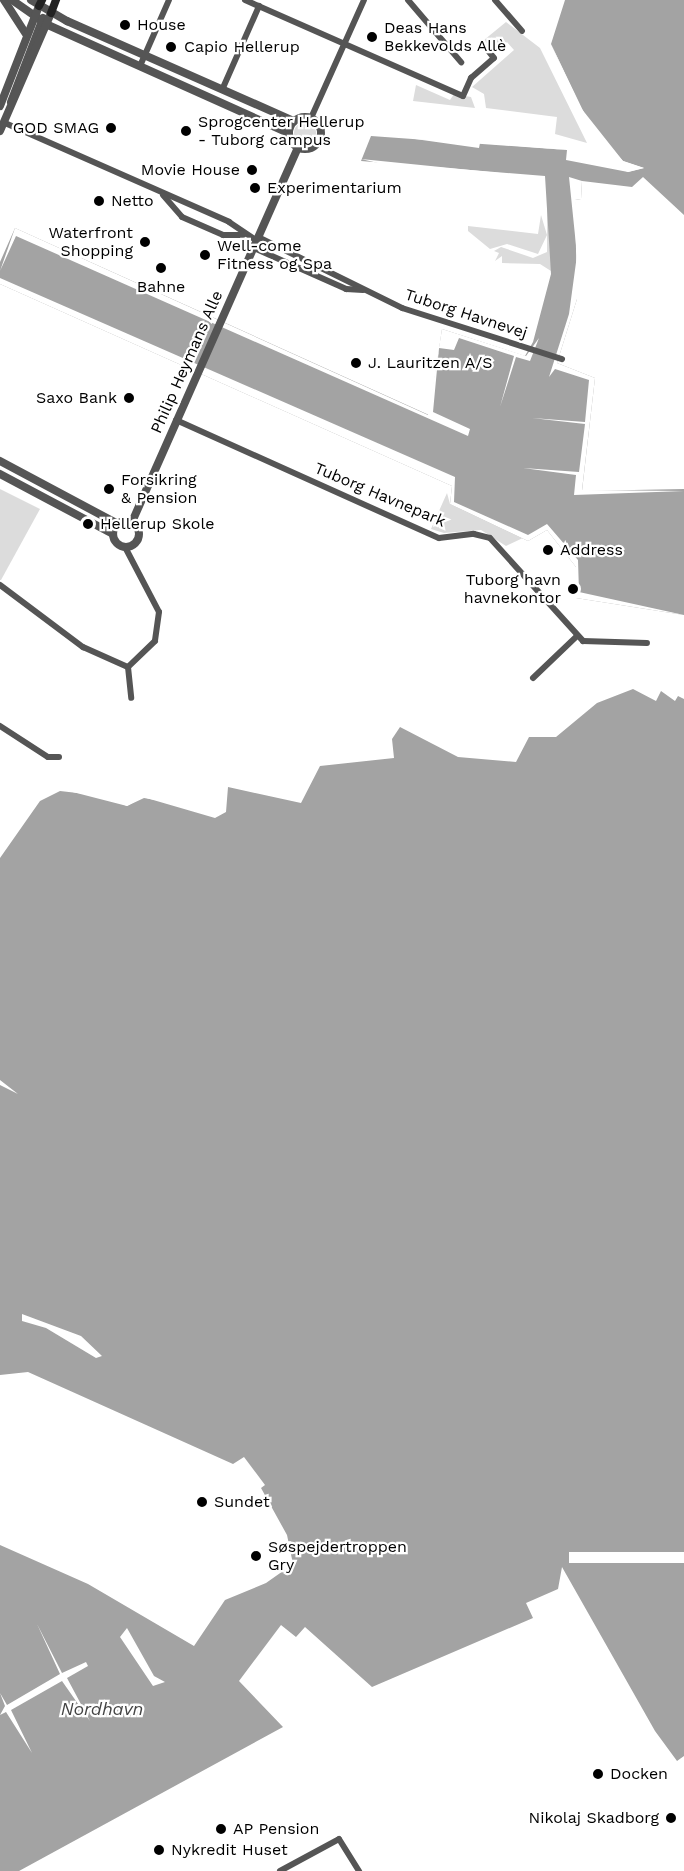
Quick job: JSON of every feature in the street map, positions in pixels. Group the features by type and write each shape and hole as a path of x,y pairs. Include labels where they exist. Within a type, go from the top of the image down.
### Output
{"main road":[{"path":"51,13 56,0"}],"street":[{"path":"4,0 27,35"},
{"path":"12,0 45,24 288,133 298,148 312,148 321,138 311,118"},
{"path":"31,0 41,3 51,13 144,56 294,121 311,118"},
{"path":"140,66 169,0"},
{"path":"245,0 463,96 471,78 494,58 486,48"},
{"path":"311,118 364,0"},
{"path":"408,0 462,62"},
{"path":"495,0 522,31"},
{"path":"0,106 41,3"},
{"path":"41,3 45,24"},
{"path":"222,90 259,6"},
{"path":"2,127 51,13"},
{"path":"288,133 294,121"},
{"name":"Tuborg Havnevej","path":"2,127 190,205 346,289 363,290"},
{"name":"Philip Heymans Alle","path":"125,547 139,537 132,522 298,148"},
{"name":"Tuborg Havnevej","path":"163,194 182,217 223,235 243,235"},
{"name":"Tuborg Havnevej","path":"256,242 402,308 561,359"},
{"name":"Tuborg Havnepark","path":"176,420 439,538 474,534 490,538 577,636"},
{"path":"0,461 118,524 132,522"},
{"path":"0,474 113,534 125,547 159,612 155,641 128,667"},
{"path":"113,534 118,524"},
{"path":"0,585 83,647 128,667"},
{"path":"533,678 577,636 591,643 617,638 646,643"},
{"path":"128,667 131,698"},
{"path":"0,726 48,757 59,757"},
{"path":"280,1871 339,1839 359,1871"}],"shaded area":[{"path":"506,22 540,48 587,143 555,134 557,117 486,108 484,94 472,87 514,50 507,42 495,53 484,40"},
{"path":"416,85 450,100 454,94 471,97 475,108 413,101"},
{"path":"305,122 313,125 316,133 313,141 305,144 297,141 294,133 297,125"},
{"path":"547,189 552,232 551,271 540,264 502,263 502,256 495,261 499,253 494,251 501,247 533,258 547,252"},
{"path":"541,215 547,235 538,254 507,244 490,249 468,231 468,226 538,234"},
{"path":"0,489 40,509 1,580 0,580"},
{"path":"447,493 450,504 525,537 506,546 481,530 444,533 431,529"}],"water":[{"path":"565,0 684,0 684,215 643,177 632,187 582,181 581,199 575,200 577,299 557,363 595,378 582,491 684,489 684,615 576,598 576,567 547,530 528,541 450,504 452,486 0,284 0,262 15,228 429,415 442,329 525,356 533,342 551,274 545,176 361,161 371,136 567,150 566,160 628,172 644,168 623,161 581,108 551,44"},
{"name":"Nordhavn","path":"633,689 656,701 661,691 675,701 678,696 684,699 684,1756 677,1761 655,1731 562,1567 558,1589 526,1603 533,1618 372,1687 305,1627 296,1637 281,1625 239,1681 283,1727 19,1871 0,1871 0,1545 88,1584 194,1646 225,1600 266,1583 293,1564 287,1535 261,1488 265,1485 244,1457 233,1464 28,1372 0,1375 0,1085 18,1094 0,1080 0,858 40,801 60,791 104,796 127,806 143,797 215,818 226,812 228,787 301,803 320,766 394,758 392,739 400,727 458,757 516,762 529,737 556,737 597,703"}],"pier":[{"path":"551,44 589,123 623,161 644,168 628,172 613,165 633,169 621,163 587,125"},
{"path":"415,139 467,140 567,150 480,143 479,148"},
{"path":"361,159 520,175 521,177 382,164"},
{"path":"569,177 582,181 581,199 575,200 580,227 577,299 557,363 595,378 582,490 684,491 574,495 576,475 523,468 579,472 585,424 532,418 585,422 589,380 555,369 549,377 569,314 577,255"},
{"path":"15,228 428,415 442,329 526,356 539,338 530,361 516,357 500,407 514,356 459,338 454,350 439,348 433,412 470,429 468,436 16,236 0,271"},
{"path":"0,278 455,477 454,502 528,535 547,524 578,560 579,592 684,615 576,598 576,567 547,530 528,541 450,504 452,486 0,284"},
{"path":"61,789 104,793 127,802 143,794 178,804 144,798 127,806"},
{"path":"22,1314 81,1336 102,1356 96,1358 46,1328 22,1321"},
{"path":"569,1552 684,1552 684,1563 569,1563"},
{"path":"37,1624 62,1673 86,1662 88,1666 67,1678 90,1721 62,1681 11,1710 32,1753 6,1712 0,1715 5,1706 0,1693 7,1705 60,1674"},
{"path":"127,1628 154,1676 165,1682 153,1686 120,1637"}],"place":[{"name":"House","path":"125,25"},
{"name":"Deas Hans Bekkevolds Allè","path":"372,37"},
{"name":"Capio Hellerup","path":"171,47"},
{"name":"GOD SMAG","path":"111,128"},
{"name":"Sprogcenter Hellerup - Tuborg campus","path":"186,131"},
{"name":"Movie House","path":"252,170"},
{"name":"Experimentarium","path":"255,188"},
{"name":"Netto","path":"99,201"},
{"name":"Waterfront Shopping","path":"145,242"},
{"name":"Well-come Fitness og Spa","path":"205,255"},
{"name":"Bahne","path":"161,268"},
{"name":"J. Lauritzen A/S","path":"356,363"},
{"name":"Saxo Bank","path":"129,398"},
{"name":"Forsikring & Pension","path":"109,489"},
{"name":"Hellerup Skole","path":"88,524"},
{"name":"Address","path":"548,550"},
{"name":"Tuborg havn havnekontor","path":"573,589"},
{"name":"Sundet","path":"202,1502"},
{"name":"Søspejdertroppen Gry","path":"256,1556"},
{"name":"Docken","path":"598,1774"},
{"name":"Nikolaj Skadborg","path":"671,1818"},
{"name":"AP Pension","path":"221,1829"},
{"name":"Nykredit Huset","path":"159,1850"}]}
